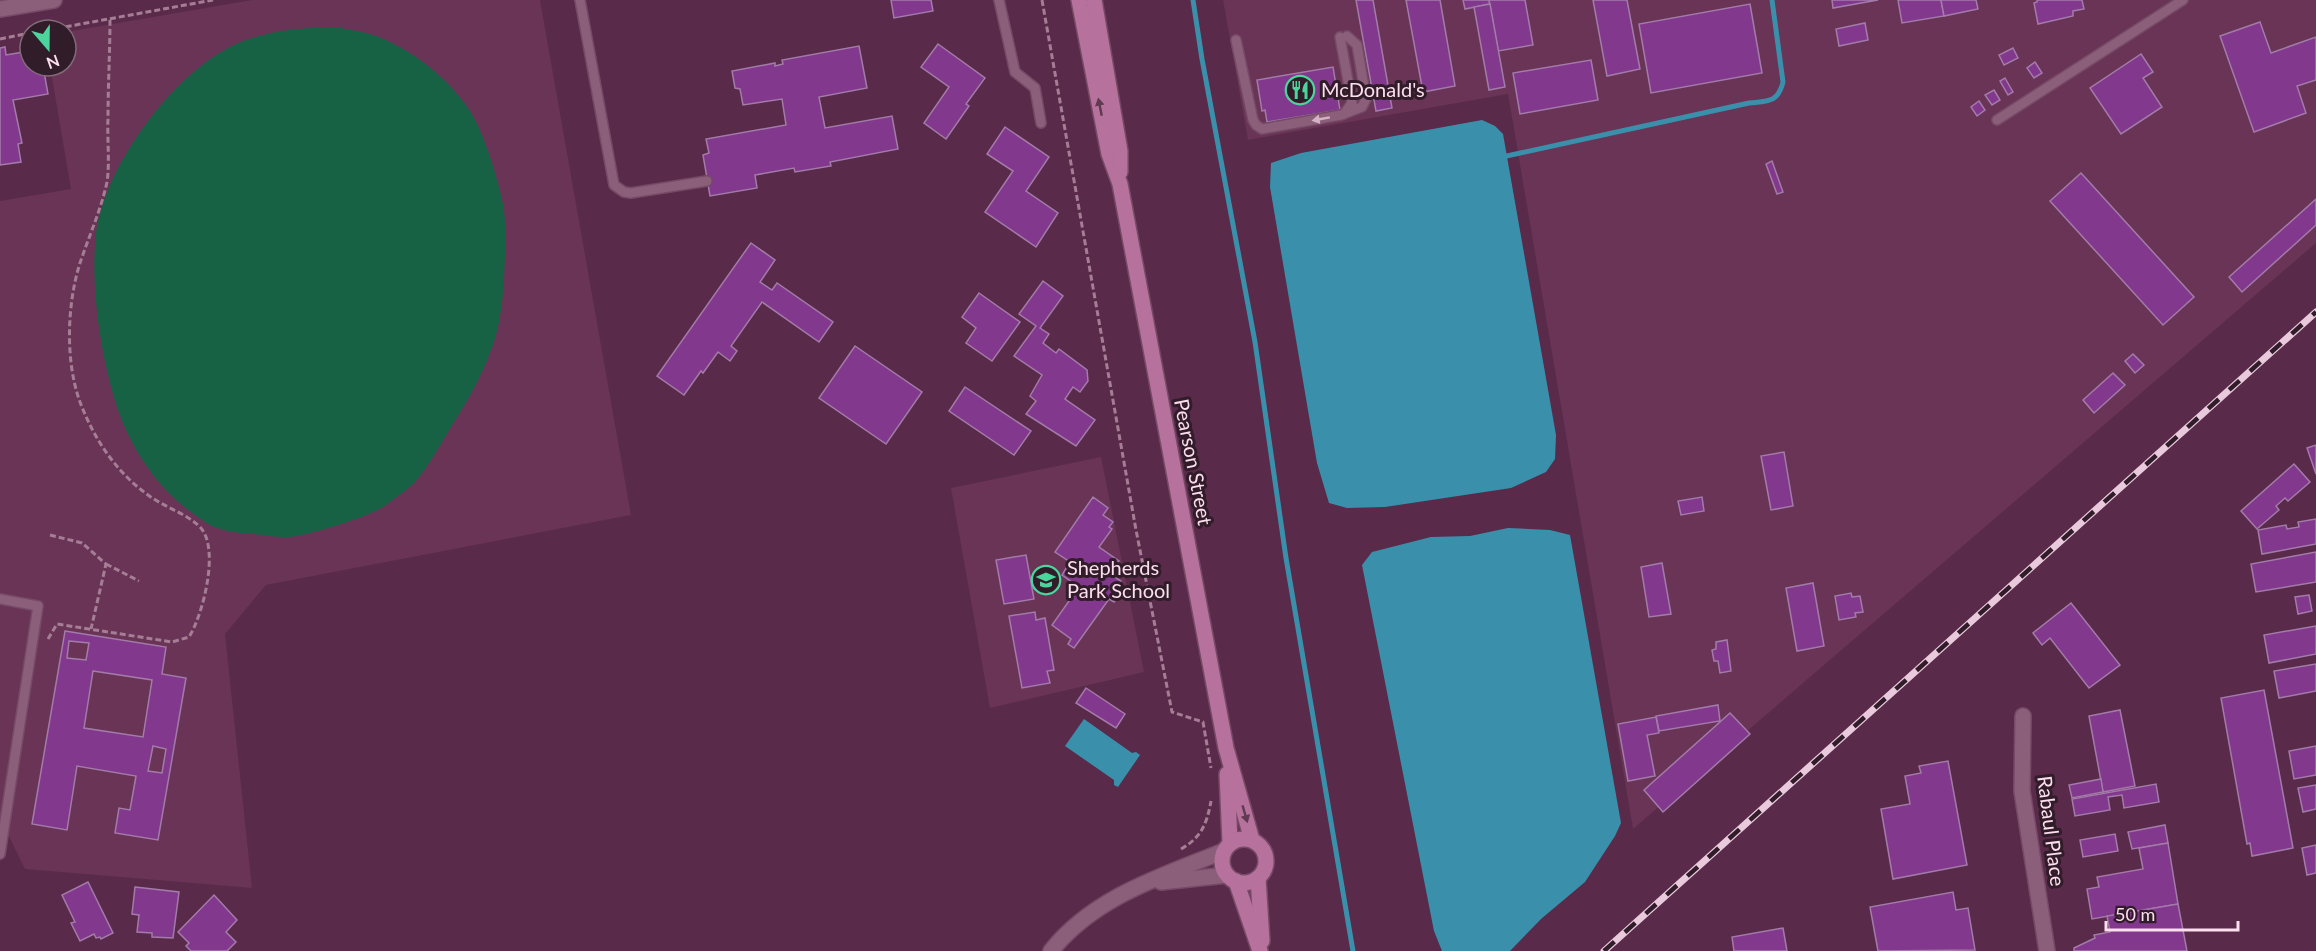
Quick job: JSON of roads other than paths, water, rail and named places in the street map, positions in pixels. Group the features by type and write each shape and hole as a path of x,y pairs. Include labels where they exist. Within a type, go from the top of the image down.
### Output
{"main road":[{"name":"Pearson Street","path":"1079,0 1109,154 1120,184 1226,748 1252,840 1263,848 1267,860 1263,873 1258,878 1261,951"},
{"name":"Pearson Street","path":"1094,0 1120,151 1120,184"},
{"name":"Pearson Street","path":"1226,748 1227,847 1222,864 1231,878 1261,951"},
{"path":"1227,847 1241,838 1252,840"},
{"path":"1231,878 1247,883 1258,878"}],"street":[{"path":"0,9 54,0"},
{"name":"Rabaul Place","path":"2023,716 2022,791 2047,951"},
{"path":"1051,951 1076,925 1099,907 1144,883 1227,847"},
{"path":"1144,883 1231,878"}],"lane":[{"path":"580,0 614,185 618,189 631,193 708,181"},
{"path":"999,0 1015,72 1035,88 1041,123"},
{"path":"1997,120 2183,0"},
{"path":"1236,40 1253,120 1262,129 1343,115 1362,107 1366,99 1358,45 1343,37 1352,103 1343,115"},
{"path":"0,599 38,606 0,854"}],"water":[{"path":"1482,120 1495,126 1503,134 1556,435 1555,459 1546,472 1511,488 1385,507 1347,508 1329,503 1317,463 1270,187 1271,163 1301,153"},
{"path":"1508,528 1550,530 1570,535 1621,823 1585,882 1541,919 1510,951 1442,951 1434,931 1362,565 1372,552 1431,537 1470,536"},
{"path":"1084,719 1132,753 1136,752 1140,755 1118,787 1114,785 1114,780 1065,746"}],"waterway":[{"path":"1193,0 1255,342 1286,558 1353,951"},
{"path":"1502,157 1771,100 1778,94 1783,82 1772,0"}],"railway":[{"path":"1604,951 2316,312"}],"place":[{"name":"McDonald's","path":"1300,90"},
{"name":"Shepherds Park School","path":"1046,580"}]}
